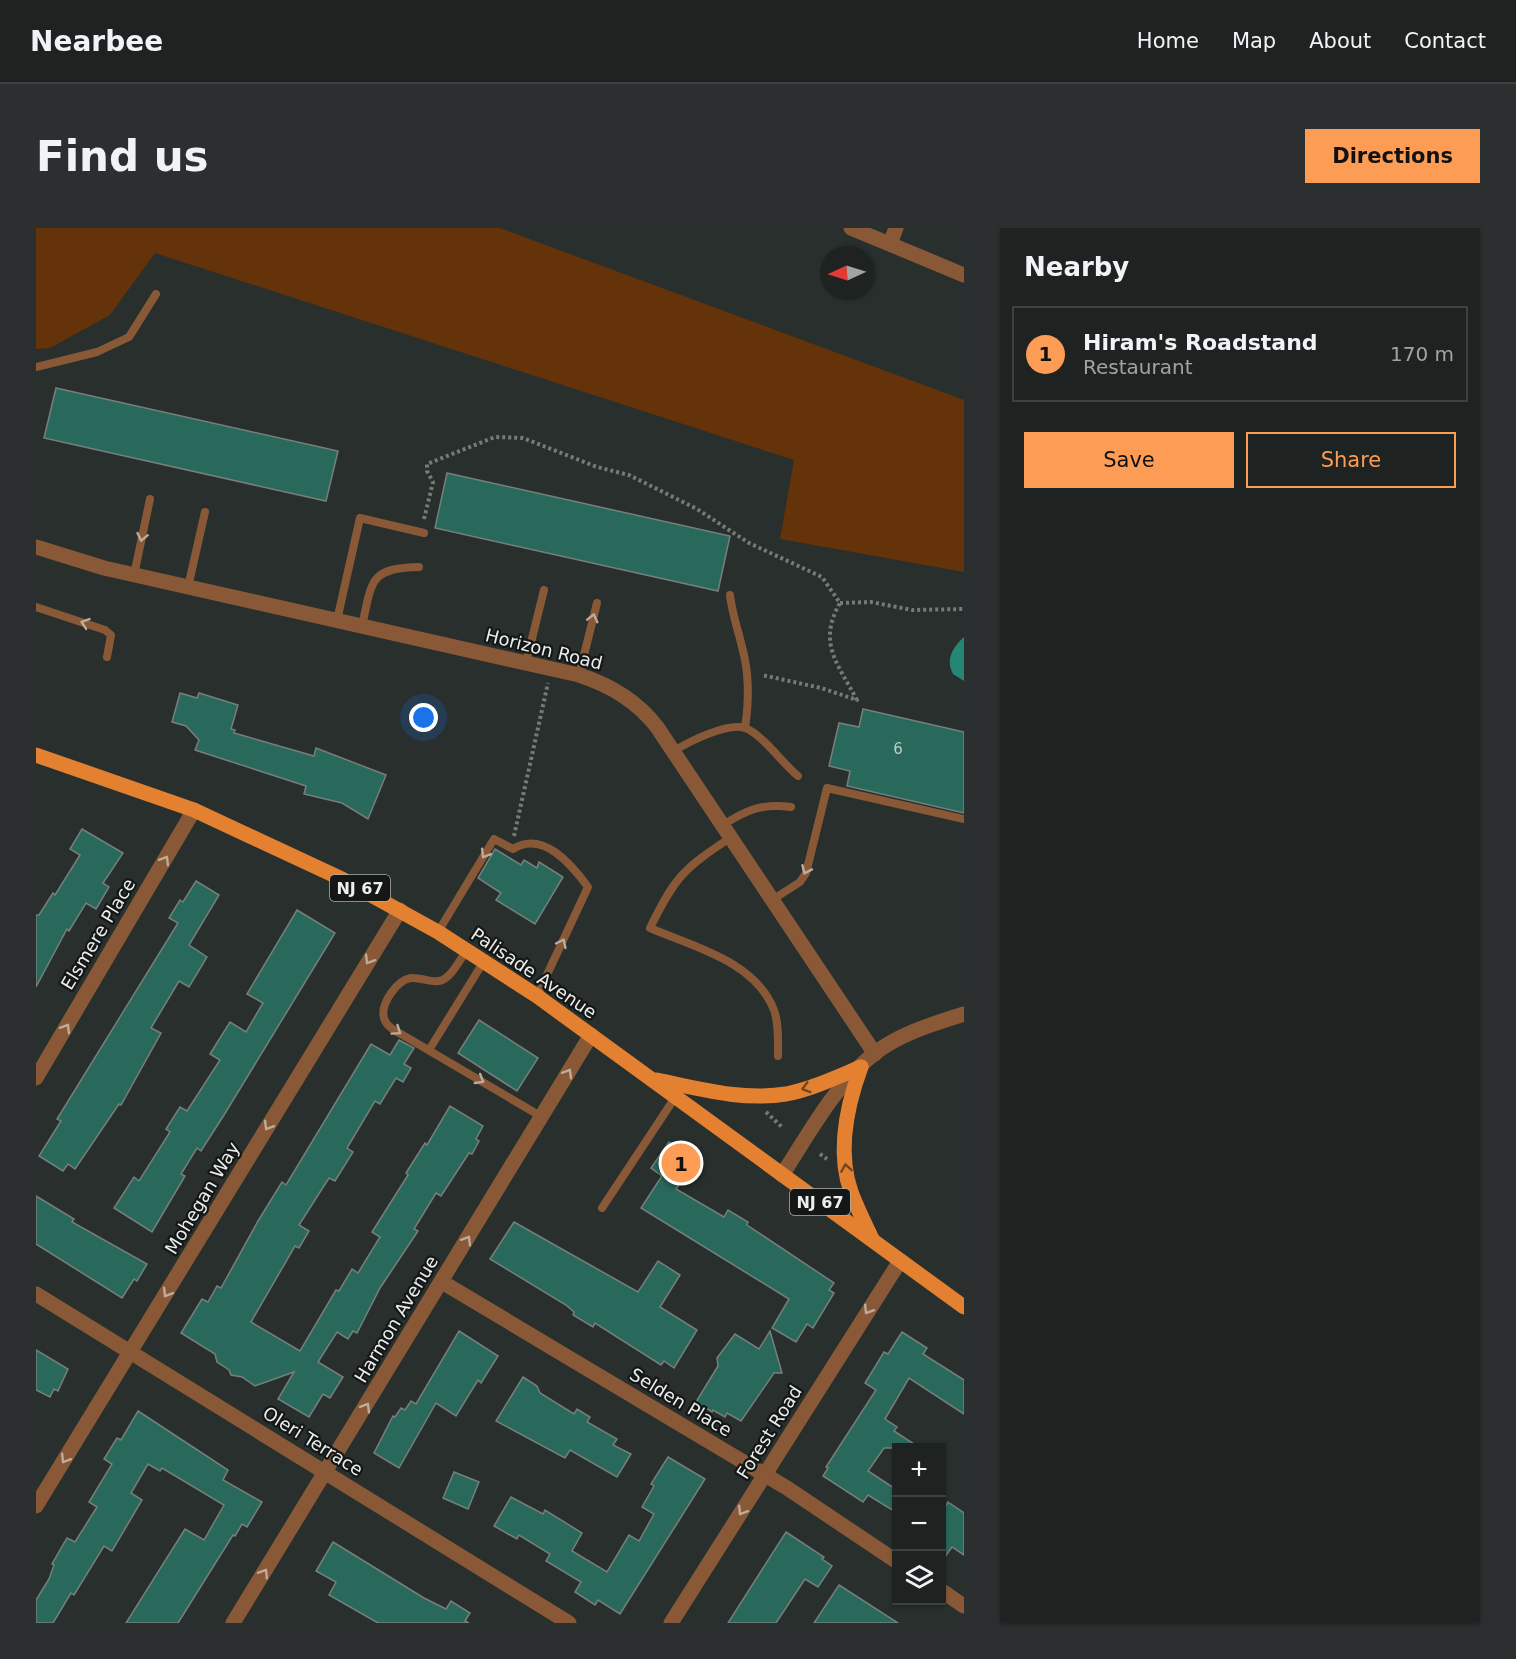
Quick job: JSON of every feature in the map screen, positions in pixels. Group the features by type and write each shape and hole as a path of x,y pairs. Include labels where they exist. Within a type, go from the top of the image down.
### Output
{"main road":[{"name":"Palisade Avenue","path":"36,755 194,810 294,855 438,932 537,996 654,1079 964,1307"},
{"path":"654,1079 732,1095 765,1096 813,1086 861,1067"},
{"path":"861,1067 852,1092 847,1122 845,1162 850,1190 873,1242"}],"street":[{"path":"851,228 964,275"},
{"path":"890,244 896,228"},
{"name":"Horizon Road","path":"36,547 134,575 579,675 598,681 633,702 650,717 674,751 874,1054"},
{"name":"Elsmere Place","path":"36,1078 194,810"},
{"name":"Mohegan Way","path":"36,1506 400,910"},
{"path":"782,1175 833,1099 874,1054 904,1035 964,1014"},
{"name":"Harmon Avenue","path":"233,1623 591,1035"},
{"name":"Forest Road","path":"671,1623 900,1261"},
{"name":"Selden Place","path":"442,1282 765,1474 892,1558"},
{"name":"Oleri Terrace","path":"36,1294 569,1623"},
{"path":"946,1594 964,1606"}],"lane":[{"path":"36,367 97,352 129,337 156,294"},
{"path":"134,575 150,499"},
{"path":"188,587 205,512"},
{"path":"337,620 360,518 422,532"},
{"path":"362,626 375,579 383,571 397,567 419,567"},
{"path":"526,663 544,590"},
{"path":"730,596 732,616 743,647 747,684 745,728"},
{"path":"579,675 597,603"},
{"path":"36,606 105,630 111,635 107,657"},
{"path":"674,751 686,743 725,729 745,728 772,749 798,776"},
{"path":"772,900 800,882 806,873 827,788 964,819"},
{"path":"778,1056 778,1031 774,1010 760,986 743,969 650,928 678,877 749,809 776,805 791,807"},
{"path":"438,932 494,839 513,849 521,844 535,842 571,863 588,887 537,996"},
{"path":"467,950 449,976 438,982 409,978 398,985 387,1000 384,1018 390,1027 542,1117"},
{"path":"429,1050 484,961"},
{"path":"602,1208 676,1096"}],"path":[{"path":"422,532 433,482 427,471 427,464 495,437 523,438 597,467 630,475 697,509 749,543 822,577 840,603"},
{"path":"840,603 872,602 912,610 964,609"},
{"path":"762,675 821,688 857,700 828,641 828,630 840,603"},
{"path":"521,844 512,834 551,669"},
{"path":"759,1106 783,1128"}],"shaded area":[{"path":"36,228 500,228 964,400 964,572 780,539 794,460 155,253 110,315 50,348 36,349"},
{"path":"964,637 964,681 953,674 950,658"}],"building":[{"path":"56,388 338,451 326,501 44,438"},
{"path":"447,473 730,536 718,591 435,528"},
{"path":"180,693 197,698 199,693 238,705 231,729 235,730 234,733 314,756 316,748 386,775 368,819 342,803 304,794 306,786 195,750 199,740 186,726 172,722"},
{"path":"863,709 964,732 964,813 847,786 850,771 829,766 839,723 859,727"},
{"path":"82,829 123,853 103,883 109,887 96,909 86,903 69,931 67,929 36,987 36,915 39,915 53,893 55,895 80,855 70,849"},
{"path":"495,849 521,865 524,860 537,868 539,862 563,877 535,924 496,900 501,893 478,878"},
{"path":"196,881 219,895 189,945 207,957 189,987 179,981 151,1028 161,1033 121,1105 119,1104 75,1169 68,1164 63,1171 39,1156 61,1121 57,1119 178,923 169,918 180,900 183,902"},
{"path":"297,910 335,933 201,1151 197,1148 181,1174 185,1176 152,1232 114,1208 134,1177 139,1181 170,1132 166,1129 180,1107 187,1111 220,1060 210,1054 230,1022 246,1032 263,1003 247,994"},
{"path":"479,1020 538,1058 517,1091 458,1053"},
{"path":"399,1040 414,1048 404,1064 411,1068 403,1082 396,1078 380,1104 375,1101 347,1148 353,1152 335,1181 329,1178 299,1225 309,1231 299,1248 295,1246 251,1322 300,1351 336,1290 339,1291 352,1269 358,1273 380,1237 372,1232 408,1175 406,1173 425,1143 427,1145 450,1106 483,1126 472,1154 469,1153 441,1196 436,1193 414,1229 418,1231 380,1288 357,1333 353,1331 348,1339 337,1332 318,1362 343,1377 330,1398 323,1394 309,1417 278,1399 294,1372 255,1386 242,1377 231,1375 229,1370 217,1362 215,1354 181,1333 202,1299 208,1302 217,1286 221,1288 258,1221 282,1182 286,1185 371,1044 390,1055"},
{"path":"669,1142 696,1161 676,1189 724,1217 728,1210 834,1283 829,1290 834,1293 813,1328 807,1324 796,1342 772,1328 789,1299 641,1208 662,1176 651,1168"},
{"path":"36,1196 74,1219 72,1222 147,1264 137,1281 134,1279 122,1298 36,1244"},
{"path":"514,1222 638,1292 658,1261 680,1275 660,1307 697,1330 674,1368 664,1361 661,1365 595,1323 593,1327 573,1315 574,1312 566,1305 490,1259"},
{"path":"459,1331 498,1356 481,1383 478,1380 456,1416 436,1403 399,1468 374,1453 393,1416 395,1417 401,1408 405,1410 411,1401 416,1404"},
{"path":"770,1331 782,1373 774,1373 741,1421 727,1413 725,1417 713,1410 712,1412 696,1402 718,1366 717,1358 735,1334 759,1349"},
{"path":"902,1332 927,1348 923,1354 964,1380 964,1414 909,1378 885,1419 897,1427 894,1431 912,1443 892,1443 892,1448 884,1448 868,1471 892,1487 892,1510 868,1495 863,1502 823,1476 828,1468 826,1467 876,1390 865,1383 884,1352 888,1354"},
{"path":"36,1350 68,1369 58,1391 54,1389 50,1397 36,1390"},
{"path":"523,1377 537,1386 540,1393 574,1414 577,1409 590,1417 587,1422 617,1439 613,1445 631,1454 617,1477 570,1450 565,1458 496,1421"},
{"path":"138,1411 228,1470 223,1480 262,1502 247,1527 242,1524 235,1536 233,1535 178,1623 126,1623 185,1529 204,1540 224,1505 162,1468 160,1471 148,1464 131,1493 142,1500 112,1551 104,1546 74,1595 71,1593 53,1623 36,1623 36,1600 49,1579 54,1565 52,1564 67,1538 75,1542 97,1507 89,1502 112,1464 104,1459 117,1438 121,1440"},
{"path":"668,1457 705,1479 620,1614 598,1600 595,1605 575,1592 581,1582 546,1561 550,1554 519,1535 517,1539 494,1526 511,1497 543,1514 545,1510 582,1533 572,1551 607,1572 629,1535 639,1541 654,1514 642,1507 654,1486 651,1484"},
{"path":"454,1472 479,1482 468,1509 443,1498"},
{"path":"948,1502 964,1513 964,1555 952,1547 946,1555 946,1505"},
{"path":"786,1532 824,1557 822,1559 832,1566 818,1587 805,1579 776,1623 728,1623"},
{"path":"333,1542 446,1609 451,1601 470,1613 465,1621 469,1623 378,1623 329,1595 336,1582 316,1571"},
{"path":"839,1585 898,1623 814,1623"}],"place":[{"name":"Hiram's Roadstand","path":"681,1163"}]}
